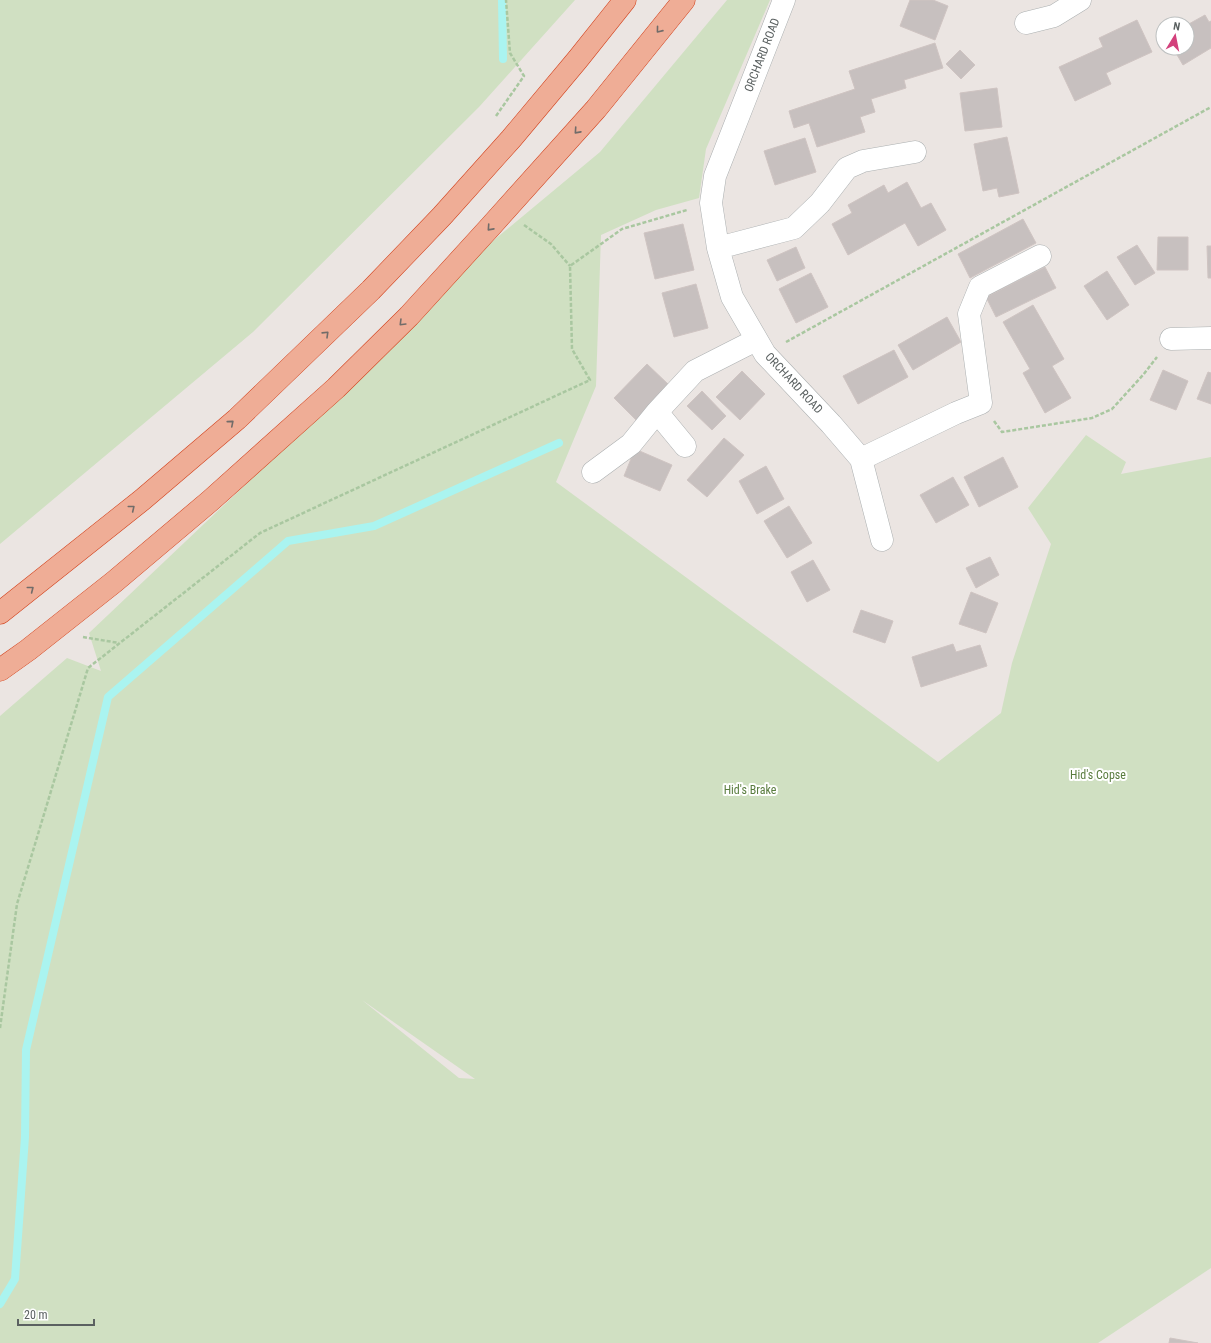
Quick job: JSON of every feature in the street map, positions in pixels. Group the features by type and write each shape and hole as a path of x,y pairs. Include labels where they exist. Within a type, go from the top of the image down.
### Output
{"highway":[{"path":"0,613 142,500 237,419 366,295 442,216 511,139 625,0"},
{"path":"0,670 28,650 114,582 210,501 336,388 409,316 507,209 596,109 684,0"}],"street":[{"name":"ORCHARD ROAD","path":"784,0 715,176 711,203 718,248 732,297 761,347 832,424 861,459"},
{"path":"1026,23 1054,16 1080,0"},
{"path":"718,248 794,228 820,203 846,168 863,161 915,152"},
{"path":"882,540 861,459 956,412 981,403 969,314 980,287 1040,256"},
{"path":"1170,339 1211,338"},
{"path":"593,472 631,444 657,412 694,371 761,347"},
{"path":"657,412 685,446"}],"path":[{"path":"496,116 524,76 510,53 506,0"},
{"path":"761,347 1211,106"},
{"path":"570,266 622,229 711,203"},
{"path":"0,1028 17,904 88,668 260,533 590,380 572,349 570,266 551,244 523,225 526,221"},
{"path":"981,403 1002,432 1092,418 1112,409 1143,375 1170,339"}],"green space":[{"path":"0,0 575,0 479,107 253,332 0,544"},
{"path":"727,0 770,0 706,149 699,198 656,210 601,235 596,386 556,482 938,762 1001,713 1012,663 1051,544 1028,508 1086,435 1126,462 1121,474 1211,457 1211,1268 1098,1343 0,1343 0,716 67,658 101,671 89,633 340,395 494,240 600,152","holes":["362,1000 475,1079 459,1078"]}],"building":[{"path":"910,0 933,0 948,6 935,40 900,26"},
{"path":"1205,15 1209,22 1211,21 1211,48 1183,65 1178,56 1195,56 1195,21"},
{"path":"1137,20 1152,52 1106,73 1111,84 1075,101 1059,67 1103,47 1099,38"},
{"path":"935,43 943,68 904,80 906,88 871,99 875,112 860,117 865,132 817,147 809,123 794,128 789,111 855,89 849,71"},
{"path":"960,50 975,65 961,79 946,64"},
{"path":"997,88 1002,127 965,131 960,93"},
{"path":"1007,137 1019,193 999,197 997,188 983,191 974,144"},
{"path":"805,138 816,172 775,185 764,151"},
{"path":"907,182 921,208 931,203 946,230 918,246 905,223 848,255 832,224 852,213 848,205 884,185 888,193"},
{"path":"1023,219 1036,243 970,278 958,254"},
{"path":"683,224 694,270 655,279 644,233"},
{"path":"1158,237 1188,237 1188,270 1157,270"},
{"path":"1137,245 1155,273 1135,285 1117,257"},
{"path":"1207,246 1211,246 1211,278 1208,278"},
{"path":"796,247 805,268 777,281 767,260"},
{"path":"1045,267 1056,288 996,317 986,297"},
{"path":"1107,271 1129,305 1107,320 1084,286"},
{"path":"811,273 828,307 796,323 779,289"},
{"path":"696,284 708,328 674,337 662,293"},
{"path":"1033,305 1064,359 1052,366 1071,398 1045,413 1023,373 1030,369 1003,322"},
{"path":"947,317 961,342 913,370 898,345"},
{"path":"894,350 908,377 858,404 843,376"},
{"path":"647,364 669,385 636,420 614,398"},
{"path":"1163,370 1188,381 1176,410 1150,400"},
{"path":"742,371 765,394 740,420 716,397"},
{"path":"1208,372 1211,373 1211,404 1197,399"},
{"path":"702,391 726,416 712,430 687,406"},
{"path":"724,438 744,455 707,497 687,480"},
{"path":"635,449 672,465 660,491 624,476"},
{"path":"1003,457 1018,487 979,507 964,477"},
{"path":"766,466 784,499 757,514 739,481"},
{"path":"953,477 969,505 936,523 920,495"},
{"path":"789,506 812,543 787,558 764,521"},
{"path":"990,557 999,575 976,588 966,568"},
{"path":"813,560 830,590 807,602 791,572"},
{"path":"971,592 998,603 986,633 959,624"},
{"path":"861,610 893,621 885,643 853,632"},
{"path":"953,644 956,652 980,645 987,666 921,687 912,657"},
{"path":"1170,1338 1198,1343 1169,1343"}],"waterway":[{"path":"502,0 503,59"},
{"path":"0,1304 15,1279 25,1137 26,1050 108,697 288,541 374,526 559,443"}],"park label":[{"name":"Hid's Copse","path":"1098,775"},
{"name":"Hid's Brake","path":"750,790"}]}
